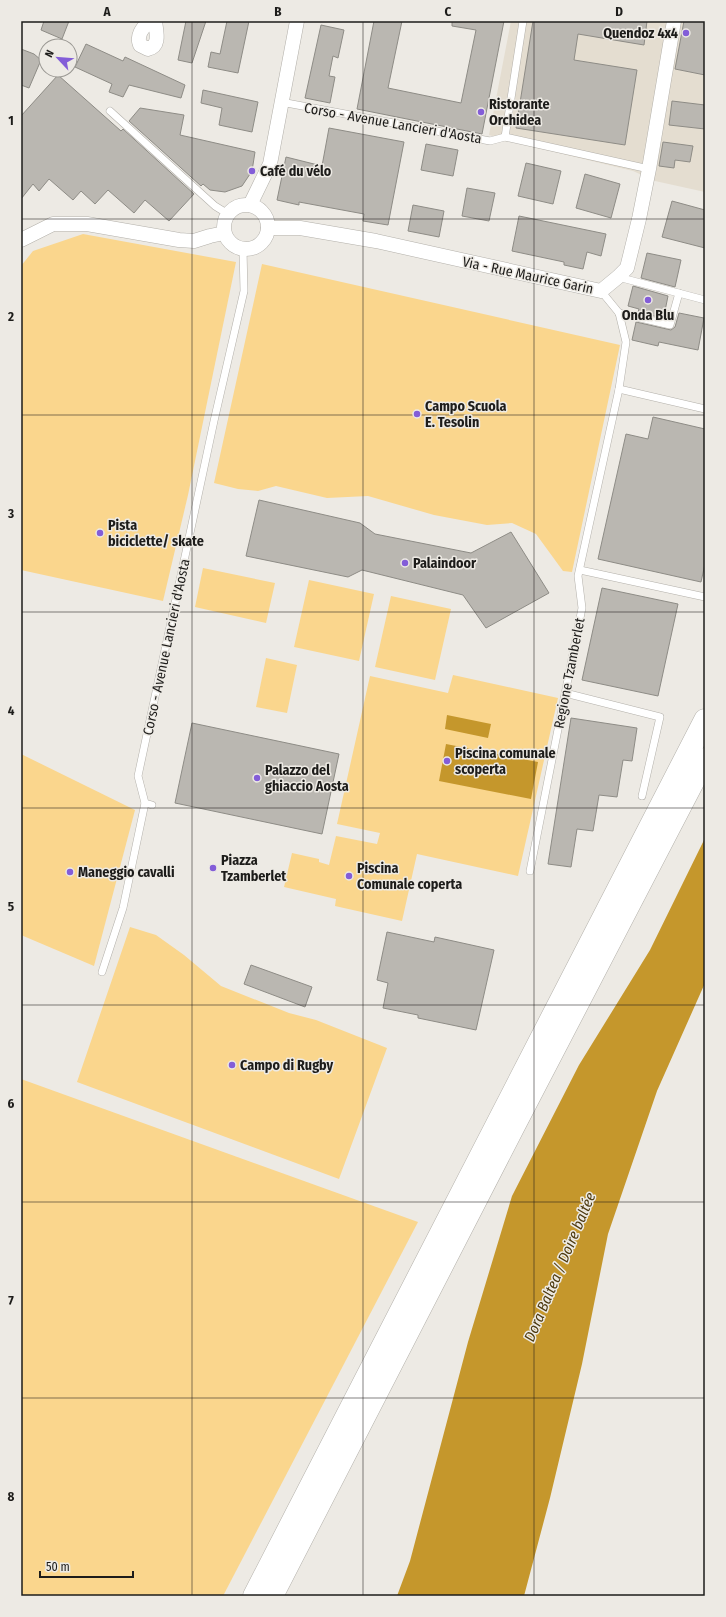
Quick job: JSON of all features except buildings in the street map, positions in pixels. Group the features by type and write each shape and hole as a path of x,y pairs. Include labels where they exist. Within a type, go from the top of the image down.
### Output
{"highway":[{"path":"254,1596 705,720"},
{"path":"272,1596 705,759"}],"street":[{"path":"149,21 141,30 138,39 140,45 148,49 153,47 157,42 156,21"},
{"path":"250,205 270,164 297,21"},
{"name":"Via - Rue Maurice Garin","path":"268,228 300,228 376,241 601,291 627,268 639,220 649,169 674,21"},
{"path":"250,205 260,209 267,218 267,236 258,246 243,249 231,244 224,233 224,221 228,214 236,207 250,205"},
{"path":"21,240 53,224 87,224 179,240 194,241 224,233"}],"lane":[{"path":"505,136 523,21"},
{"name":"Corso - Avenue Lancieri d'Aosta","path":"281,102 490,141 505,136 649,169"},
{"path":"110,111 215,206 228,214"},
{"name":"Corso - Avenue Lancieri d'Aosta","path":"102,972 123,908 149,804 138,776 214,421 244,291 243,249"},
{"path":"618,277 705,300"},
{"name":"Regione Tzamberlet","path":"530,871 582,608 578,576 619,389 626,342 619,313 601,291"},
{"path":"619,313 670,325 679,293"},
{"path":"619,389 705,409"},
{"path":"580,570 705,597"},
{"path":"565,693 660,717 642,796"}],"shaded area":[{"path":"511,21 705,21 705,192 655,181 633,171 489,135"},
{"path":"83,234 236,262 188,495 163,601 21,570 21,266 33,251"},
{"name":"Campo Scuola E. Tesolin","path":"262,264 620,345 572,572 563,571 536,534 512,523 487,525 434,515 368,496 327,498 276,486 258,491 238,489 214,483"},
{"path":"203,568 275,583 266,623 195,607"},
{"path":"309,580 374,594 359,661 294,647"},
{"path":"391,596 451,609 435,680 375,667"},
{"path":"266,658 297,665 287,713 256,707"},
{"name":"Piscina comunale scoperta","path":"453,675 558,698 518,876 417,854 402,921 335,906 336,899 284,887 292,853 319,859 319,862 329,865 336,836 377,844 380,833 337,824 370,676 448,693"},
{"name":"Maneggio cavalli","path":"21,754 135,810 94,966 21,935"},
{"name":"Campo di Rugby","path":"130,927 156,935 184,955 221,986 289,1013 316,1020 387,1048 339,1179 77,1082"},
{"path":"21,1079 418,1222 223,1596 21,1596"}],"water":[{"path":"447,715 491,724 488,738 445,729"},
{"path":"446,744 538,762 531,799 439,781"},
{"name":"Dora Baltea / Doire baltée","path":"705,838 705,983 657,1091 608,1234 582,1364 550,1498 524,1596 397,1596 410,1561 468,1342 512,1196 579,1065 650,950"}],"place":[{"name":"Quendoz 4x4","path":"686,33"},
{"name":"Ristorante Orchidea","path":"481,112"},
{"name":"Café du vélo","path":"252,171"},
{"name":"Onda Blu","path":"648,300"},
{"name":"Campo Scuola E. Tesolin","path":"417,414"},
{"name":"Pista biciclette/ skate","path":"100,533"},
{"name":"Palaindoor","path":"405,563"},
{"name":"Piscina comunale scoperta","path":"447,761"},
{"name":"Palazzo del ghiaccio Aosta","path":"257,778"},
{"name":"Piazza Tzamberlet","path":"213,868"},
{"name":"Maneggio cavalli","path":"70,872"},
{"name":"Piscina Comunale coperta","path":"349,876"},
{"name":"Campo di Rugby","path":"232,1065"}]}
